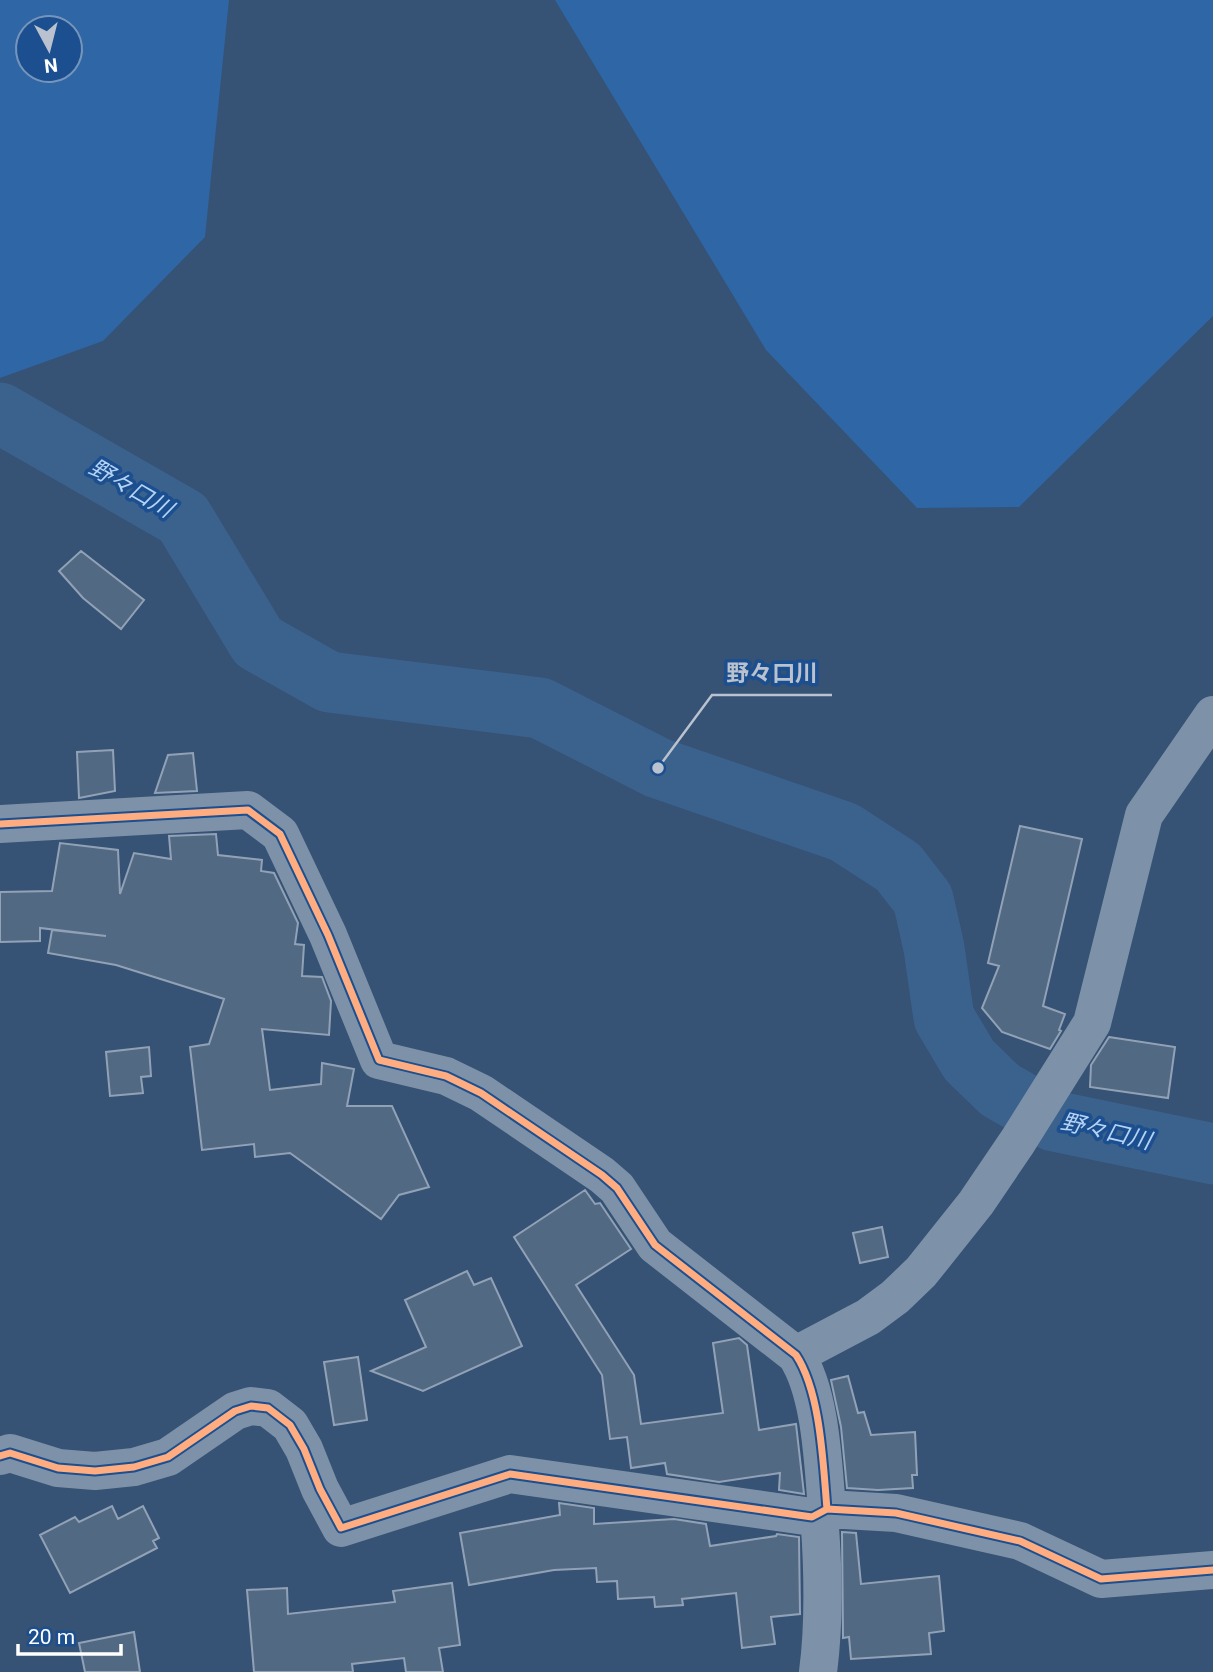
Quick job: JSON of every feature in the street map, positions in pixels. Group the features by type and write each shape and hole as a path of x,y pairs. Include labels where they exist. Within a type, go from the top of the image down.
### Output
{"street":[{"path":"796,1355 868,1317 895,1297 921,1272 976,1203 1018,1141 1092,1023 1144,815 1213,715"},
{"path":"0,824 248,810 280,834 328,935 379,1060 446,1076 481,1093 602,1175 617,1188 655,1245 796,1355 811,1384 824,1465 824,1577 822,1644 818,1672"},
{"path":"0,1456 10,1453 58,1468 95,1471 134,1468 168,1457 234,1411 251,1406 268,1408 290,1425 341,1528 510,1474 812,1517 823,1511 896,1513 1020,1541 1101,1579 1213,1570"}],"shaded area":[{"path":"0,0 229,0 205,237 103,341 0,378"},
{"path":"555,0 1213,0 1213,316 1019,507 917,508 766,350"}],"building":[{"path":"81,551 144,600 121,629 83,598 59,571"},
{"path":"113,750 115,791 79,798 77,752"},
{"path":"193,753 197,791 155,793 168,755"},
{"path":"1020,826 1082,839 1043,1006 1065,1014 1059,1030 1061,1031 1050,1049 1002,1032 982,1008 999,966 988,963"},
{"path":"216,834 218,855 262,860 261,871 274,873 298,923 295,944 304,945 302,976 322,977 331,1001 329,1035 262,1029 270,1090 321,1084 322,1063 354,1069 347,1106 392,1106 429,1187 399,1195 381,1219 290,1153 255,1157 254,1144 202,1150 190,1047 209,1044 224,999 116,965 48,953 52,930 106,936 40,928 40,941 0,942 0,892 52,891 60,843 118,850 120,894 134,853 171,859 169,836"},
{"path":"1109,1037 1175,1047 1168,1098 1090,1087 1091,1065"},
{"path":"149,1047 151,1076 141,1077 143,1093 110,1096 106,1052"},
{"path":"585,1190 595,1204 600,1203 631,1249 576,1285 634,1375 641,1424 723,1413 713,1343 739,1338 747,1345 759,1430 796,1424 804,1494 779,1490 780,1473 719,1482 667,1474 665,1463 631,1468 627,1437 610,1439 602,1375 514,1237"},
{"path":"882,1227 888,1257 860,1263 853,1233"},
{"path":"467,1271 474,1285 491,1278 522,1346 423,1391 371,1371 426,1347 405,1300"},
{"path":"358,1357 367,1420 334,1425 324,1362"},
{"path":"848,1376 858,1413 864,1412 871,1435 915,1432 917,1475 912,1475 913,1488 847,1488 841,1427 831,1380"},
{"path":"559,1503 594,1508 594,1524 674,1519 706,1524 710,1546 777,1534 799,1537 800,1614 771,1617 775,1644 742,1648 736,1593 682,1599 683,1605 655,1607 654,1597 618,1599 617,1581 597,1582 596,1568 554,1570 469,1585 460,1533 560,1515"},
{"path":"112,1506 118,1519 143,1506 159,1538 153,1541 157,1548 70,1593 40,1535 75,1517 79,1522"},
{"path":"842,1532 856,1533 861,1584 939,1576 944,1631 929,1633 931,1654 851,1659 849,1637 843,1638"},
{"path":"452,1583 460,1645 439,1648 443,1672 406,1672 404,1658 352,1664 353,1672 254,1672 247,1590 287,1588 288,1614 395,1602 393,1591"},
{"path":"134,1632 140,1672 85,1672 79,1643"}],"waterway":[{"name":"野々口川","path":"0,413 183,518 258,642 329,682 540,708 658,768 844,832 898,867 923,899 934,948 944,1018 969,1060 1000,1090 1054,1121 1213,1154"}],"cycle path":[{"path":"0,824 248,810 280,834 328,935 379,1060 446,1076 481,1093 602,1175 617,1188 655,1245 796,1355 811,1389 816,1409 827,1509"},
{"path":"0,1456 10,1453 58,1468 95,1471 134,1467 168,1457 235,1411 251,1406 268,1408 290,1425 341,1528 510,1474 812,1517 827,1509 896,1513 1020,1541 1101,1579 1213,1570"}],"place":[{"name":"野々口川","path":"658,768"}]}
